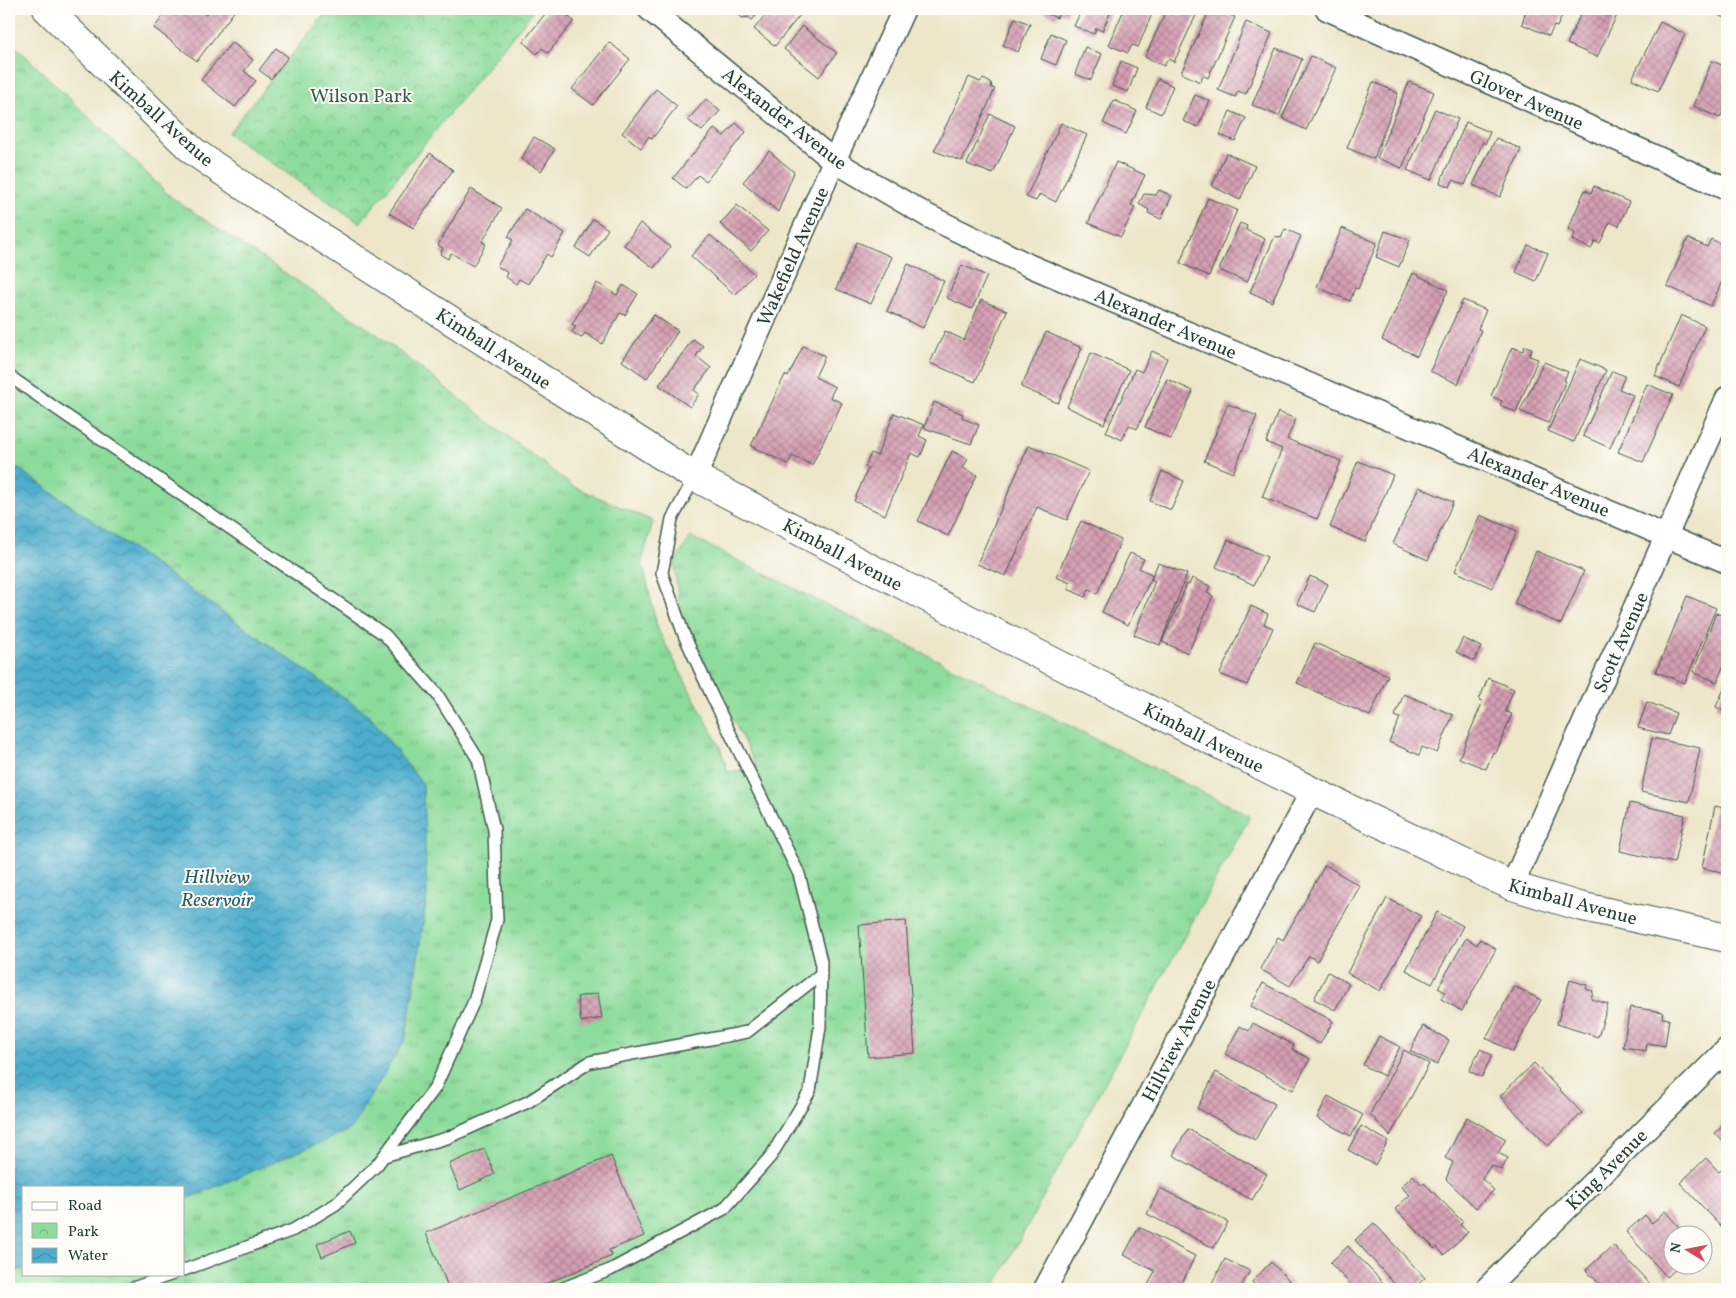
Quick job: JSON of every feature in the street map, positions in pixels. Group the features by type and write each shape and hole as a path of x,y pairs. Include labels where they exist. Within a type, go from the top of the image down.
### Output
{"street":[{"name":"Kimball Avenue","path":"47,9 193,151 271,205 695,477 980,625 1312,791 1512,886 1579,906 1727,938"},
{"name":"Alexander Avenue","path":"649,9 834,161 928,216 1028,265 1727,562"},
{"name":"Wakefield Avenue","path":"695,477 834,161 904,9"},
{"name":"Glover Avenue","path":"1327,9 1727,189"},
{"name":"Scott Avenue","path":"1512,886 1727,398"},
{"name":"Hillview Avenue","path":"1044,1289 1312,791"},
{"name":"King Avenue","path":"1486,1289 1727,1050"}],"lane":[{"path":"9,376 385,635 437,694 478,759 494,830 498,920 474,1001 436,1088 384,1156 336,1204 293,1230 185,1270"},
{"path":"561,1289 610,1270 724,1209 771,1156 810,1091 820,1027 822,961 799,874 684,635 662,573 672,519 695,477"},
{"path":"384,1156 447,1138 528,1102 590,1062 747,1032 821,974"},
{"path":"130,1289 167,1276"}],"green space":[{"name":"Wilson Park","path":"329,9 535,9 360,223 228,133"},
{"path":"9,40 172,198 378,335 572,486 653,521 642,562 658,630 720,747 728,772 757,768 680,612 674,563 691,537 1250,816 993,1289 9,1289 9,1274 22,1269 22,1276 185,1276 185,1200 350,1130 406,1038 427,896 422,785 369,715 9,462"}],"water":[{"name":"Hillview Reservoir","path":"9,462 369,715 423,785 427,896 406,1038 350,1130 185,1200 185,1186 22,1186 22,1269 9,1274"}],"building":[{"path":"169,9 198,9 206,15 210,9 236,9 197,61 154,28"},
{"path":"549,9 559,9 574,21 548,53 542,48 537,54 523,42"},
{"path":"737,9 762,9 752,20 748,17 742,18 737,13"},
{"path":"770,9 805,9 775,46 754,29"},
{"path":"1036,9 1069,9 1067,15 1059,12 1057,18"},
{"path":"1082,9 1112,9 1102,31 1096,28 1094,34 1074,26"},
{"path":"1124,9 1154,9 1138,47 1132,45 1128,53 1109,45"},
{"path":"1167,9 1199,9 1174,62 1168,59 1164,66 1145,57"},
{"path":"1210,9 1217,9 1235,17 1208,78 1203,75 1200,82 1181,73"},
{"path":"1526,9 1565,9 1557,27 1554,26 1549,36 1522,24"},
{"path":"1583,9 1603,9 1617,15 1597,57 1567,44"},
{"path":"1706,9 1727,9 1727,19"},
{"path":"1015,18 1030,24 1018,52 1003,45"},
{"path":"1246,22 1272,33 1246,94 1238,91 1235,97 1218,90"},
{"path":"1660,22 1685,34 1658,91 1632,79"},
{"path":"802,26 837,53 819,77 784,49"},
{"path":"1051,33 1066,40 1056,65 1041,59"},
{"path":"232,42 253,60 244,71 256,81 235,107 201,80"},
{"path":"609,42 630,59 593,105 572,89"},
{"path":"1085,47 1102,54 1091,80 1075,74"},
{"path":"276,48 288,57 271,79 259,70"},
{"path":"1276,48 1302,59 1279,116 1252,105"},
{"path":"1311,56 1336,68 1306,130 1282,118"},
{"path":"1121,61 1137,68 1128,92 1112,86"},
{"path":"1712,61 1727,67 1727,101 1720,118 1693,106"},
{"path":"969,77 980,82 983,79 991,83 992,88 995,89 962,161 934,151"},
{"path":"1158,79 1173,86 1161,114 1146,107"},
{"path":"1373,82 1398,93 1374,159 1347,148"},
{"path":"1409,82 1434,92 1402,168 1377,158"},
{"path":"656,89 677,106 652,139 649,136 641,148 622,133"},
{"path":"1195,95 1210,101 1198,127 1183,121"},
{"path":"706,99 720,111 702,131 688,120"},
{"path":"1114,100 1137,111 1126,134 1103,123"},
{"path":"1435,109 1458,119 1431,180 1407,170"},
{"path":"1230,111 1246,118 1235,141 1220,135"},
{"path":"990,114 1015,126 993,174 967,164"},
{"path":"1466,122 1490,132 1485,144 1483,142 1465,185 1453,180 1450,187 1440,183"},
{"path":"736,123 746,132 706,181 698,175 686,189 673,178 714,129 724,136"},
{"path":"1061,123 1087,135 1056,202 1040,194 1036,201 1026,197"},
{"path":"534,137 555,149 541,171 521,159"},
{"path":"1496,138 1521,149 1500,197 1473,185"},
{"path":"769,151 794,172 778,212 743,182"},
{"path":"430,153 453,170 413,228 389,213"},
{"path":"1226,153 1255,166 1240,200 1212,186"},
{"path":"1116,162 1145,175 1131,205 1135,207 1121,237 1088,223"},
{"path":"1594,186 1629,202 1619,226 1610,222 1600,243 1595,241 1591,249 1572,240 1575,233 1568,229 1585,190 1591,193"},
{"path":"471,189 502,208 482,242 486,244 473,266 451,253 448,259 440,254 443,248 438,245"},
{"path":"1159,190 1172,196 1161,219 1148,213 1149,210 1139,204 1144,194 1156,195"},
{"path":"1208,198 1237,210 1209,276 1180,263"},
{"path":"737,205 768,231 751,251 720,224"},
{"path":"525,209 565,233 551,257 547,254 528,284 519,279 516,284 506,277 508,273 497,266 513,240 508,237"},
{"path":"593,219 608,229 590,257 576,248"},
{"path":"640,223 670,247 654,268 624,245"},
{"path":"1240,223 1247,226 1246,230 1265,239 1247,282 1219,270"},
{"path":"1342,228 1377,243 1358,289 1355,288 1350,301 1317,287"},
{"path":"1285,229 1301,236 1272,302 1250,292 1275,236 1281,238"},
{"path":"1385,231 1410,240 1399,267 1376,257"},
{"path":"710,235 754,274 735,295 691,256"},
{"path":"1688,238 1707,247 1711,239 1727,247 1727,270 1711,306 1667,286"},
{"path":"857,242 892,257 871,304 836,289"},
{"path":"1528,245 1548,253 1536,281 1516,272"},
{"path":"908,264 944,281 923,328 887,311"},
{"path":"962,265 987,276 972,309 947,298"},
{"path":"1413,273 1448,290 1417,356 1382,340"},
{"path":"597,283 617,295 623,285 638,294 625,315 620,313 602,344 585,333 581,338 572,332 576,326 572,324"},
{"path":"981,300 1007,311 975,382 930,363 945,331 964,340"},
{"path":"1463,300 1486,310 1478,329 1481,330 1458,384 1430,371"},
{"path":"654,315 678,331 647,378 622,361"},
{"path":"1681,315 1705,326 1679,387 1655,376"},
{"path":"1046,332 1082,348 1058,403 1021,387"},
{"path":"693,339 703,346 696,356 711,368 694,390 699,394 690,407 659,385"},
{"path":"803,346 825,356 815,377 835,387 830,397 842,403 812,465 792,456 788,464 751,446 785,375 788,377"},
{"path":"1525,346 1532,348 1529,356 1538,359 1516,412 1500,405 1502,401 1491,396 1512,347 1523,351"},
{"path":"1152,351 1167,358 1158,379 1160,380 1137,429 1129,425 1122,440 1106,432 1135,369 1142,372"},
{"path":"1091,353 1129,370 1104,424 1067,407"},
{"path":"1580,359 1606,370 1574,442 1548,431"},
{"path":"1544,362 1568,372 1548,423 1520,411"},
{"path":"1612,371 1625,376 1619,389 1633,395 1610,448 1583,436"},
{"path":"1167,379 1193,391 1171,439 1145,427"},
{"path":"1647,384 1673,395 1643,462 1618,452"},
{"path":"934,402 963,414 962,418 979,425 971,444 924,428"},
{"path":"1228,404 1257,416 1233,473 1204,461"},
{"path":"1278,412 1296,419 1287,439 1341,461 1317,519 1262,497 1282,449 1266,442"},
{"path":"894,413 924,425 919,436 927,440 920,457 911,453 885,515 854,501 868,468 865,467 871,453 877,456"},
{"path":"1029,445 1089,471 1067,520 1037,507 1006,576 977,564"},
{"path":"952,451 968,459 963,468 977,475 948,536 918,521"},
{"path":"1358,461 1393,475 1365,542 1330,527"},
{"path":"1162,471 1184,481 1171,510 1150,501"},
{"path":"1419,487 1453,502 1428,560 1393,544"},
{"path":"1480,515 1517,531 1492,588 1455,571"},
{"path":"1081,521 1121,540 1097,594 1089,589 1085,597 1068,589 1070,583 1056,577"},
{"path":"1228,540 1267,557 1254,585 1216,567"},
{"path":"1536,551 1584,571 1561,624 1514,604"},
{"path":"1130,553 1144,559 1139,568 1153,575 1128,625 1102,612"},
{"path":"1158,563 1187,574 1160,645 1134,635 1155,581 1151,579"},
{"path":"1310,576 1328,584 1315,612 1297,604"},
{"path":"1192,578 1210,586 1207,593 1213,596 1188,653 1162,642 1187,584 1189,585"},
{"path":"1687,596 1716,608 1685,683 1656,672"},
{"path":"1251,606 1268,614 1264,624 1273,628 1247,685 1220,674"},
{"path":"1716,613 1727,617 1727,657 1717,682 1693,672"},
{"path":"1463,638 1481,647 1474,661 1456,652"},
{"path":"1315,643 1388,675 1370,716 1297,683"},
{"path":"1488,678 1514,689 1505,711 1512,714 1496,753 1493,752 1486,769 1459,758 1483,701 1479,700"},
{"path":"1727,682 1727,712 1716,707"},
{"path":"1404,694 1453,715 1437,753 1422,747 1419,755 1389,742 1400,718 1395,716"},
{"path":"1647,702 1676,713 1668,735 1638,728"},
{"path":"1652,738 1700,748 1689,802 1641,792"},
{"path":"1630,803 1685,815 1674,863 1620,851"},
{"path":"1715,806 1727,809 1727,873 1702,868"},
{"path":"1325,865 1360,886 1317,961 1309,956 1290,986 1260,969 1278,937 1283,940"},
{"path":"1387,898 1421,916 1380,991 1347,973"},
{"path":"1437,912 1463,926 1432,984 1406,970"},
{"path":"906,921 915,1053 868,1057 859,925"},
{"path":"1466,938 1477,945 1480,939 1496,949 1462,1011 1441,999 1445,992 1438,988"},
{"path":"1328,972 1349,984 1335,1010 1314,999"},
{"path":"1570,980 1587,985 1586,989 1593,991 1591,999 1608,1004 1598,1037 1557,1024"},
{"path":"1263,983 1333,1021 1320,1044 1251,1006"},
{"path":"1514,986 1541,1000 1513,1052 1486,1038"},
{"path":"598,993 602,1018 581,1022 577,997"},
{"path":"1630,1007 1663,1012 1662,1018 1669,1019 1665,1046 1647,1043 1646,1051 1623,1047"},
{"path":"1253,1023 1294,1045 1292,1049 1310,1059 1293,1090 1225,1054 1240,1026 1249,1031"},
{"path":"1423,1026 1449,1040 1437,1065 1410,1051"},
{"path":"1379,1036 1400,1047 1384,1076 1363,1065"},
{"path":"1480,1049 1492,1055 1482,1077 1469,1071"},
{"path":"1404,1050 1429,1064 1390,1136 1370,1114"},
{"path":"1534,1063 1582,1113 1548,1146 1500,1096"},
{"path":"1216,1072 1275,1104 1255,1140 1197,1108"},
{"path":"1328,1096 1363,1115 1351,1136 1317,1118"},
{"path":"1467,1117 1506,1139 1498,1153 1508,1158 1501,1170 1491,1165 1482,1179 1494,1190 1476,1208 1446,1179 1453,1162 1445,1158"},
{"path":"1727,1122 1727,1146 1715,1133"},
{"path":"1361,1126 1388,1141 1375,1165 1348,1150"},
{"path":"1188,1129 1267,1174 1252,1200 1173,1155"},
{"path":"484,1149 495,1174 460,1190 449,1164"},
{"path":"611,1156 644,1236 609,1250 612,1256 533,1289 449,1289 426,1233"},
{"path":"1706,1158 1719,1172 1725,1167 1727,1169 1727,1222 1722,1227 1680,1183"},
{"path":"1413,1175 1422,1185 1424,1183 1463,1222 1460,1225 1468,1232 1444,1255 1437,1247 1435,1249 1395,1209 1410,1195 1401,1187"},
{"path":"1160,1188 1228,1222 1214,1248 1147,1214"},
{"path":"1665,1211 1678,1226 1664,1226 1664,1274 1626,1232 1645,1215 1652,1223"},
{"path":"1374,1223 1425,1278 1413,1289 1399,1289 1355,1240"},
{"path":"1139,1227 1195,1256 1182,1283 1189,1286 1187,1289 1147,1287 1155,1271 1124,1255"},
{"path":"350,1231 355,1243 322,1257 317,1244"},
{"path":"1613,1245 1655,1289 1604,1289 1586,1270"},
{"path":"1348,1246 1389,1289 1355,1289 1330,1263"},
{"path":"1225,1259 1250,1271 1240,1289 1224,1289 1212,1283"},
{"path":"1271,1262 1292,1283 1286,1289 1259,1289 1252,1282"}]}
